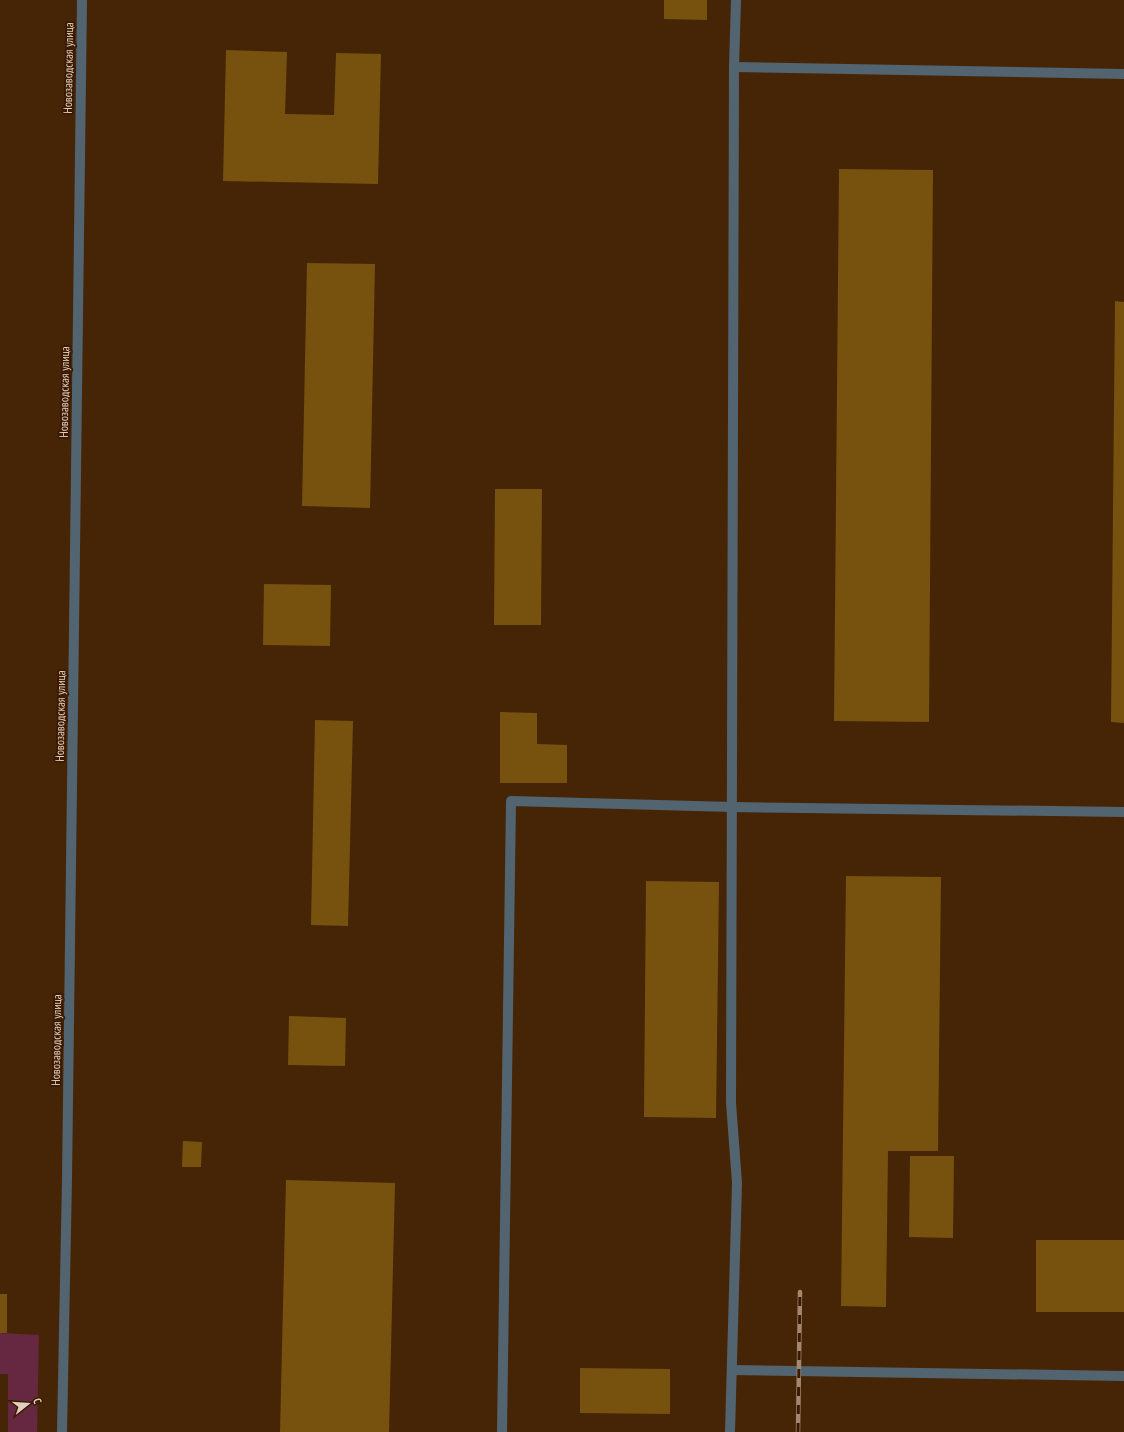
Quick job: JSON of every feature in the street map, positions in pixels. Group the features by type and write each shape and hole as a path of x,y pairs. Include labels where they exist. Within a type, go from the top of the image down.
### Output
{"street":[{"name":"Новозаводская улица","path":"62,1432 68,1179 82,0"},
{"path":"730,1432 737,1183 730,1103 734,66 736,0"},
{"path":"734,66 1124,74"},
{"path":"502,1432 511,801 732,807 1124,812"},
{"path":"732,1370 1124,1376"}],"shaded area":[{"path":"0,1333 39,1335 37,1432 8,1432 8,1374 0,1374"}],"building":[{"path":"664,0 707,0 707,20 664,19"},
{"path":"226,50 287,52 285,114 334,115 336,53 381,54 378,184 223,181"},
{"path":"839,169 933,170 929,722 834,721"},
{"path":"307,263 375,264 370,508 302,506"},
{"path":"1115,301 1124,302 1124,723 1111,722"},
{"path":"495,489 542,489 541,625 494,625"},
{"path":"264,584 331,585 330,646 263,645"},
{"path":"500,712 537,713 537,744 567,745 567,783 500,783"},
{"path":"315,720 353,721 348,926 311,925"},
{"path":"846,876 941,877 938,1151 888,1151 886,1307 841,1306"},
{"path":"646,881 719,882 716,1118 644,1117"},
{"path":"289,1016 346,1018 345,1066 288,1065"},
{"path":"183,1141 202,1142 201,1167 182,1167"},
{"path":"910,1156 954,1156 953,1238 909,1237"},
{"path":"286,1180 395,1183 389,1432 280,1432"},
{"path":"1036,1240 1124,1240 1124,1312 1036,1312"},
{"path":"0,1294 7,1294 7,1333 0,1333"},
{"path":"580,1368 670,1369 670,1414 580,1413"}],"railway":[{"path":"798,1432 800,1292"}]}
